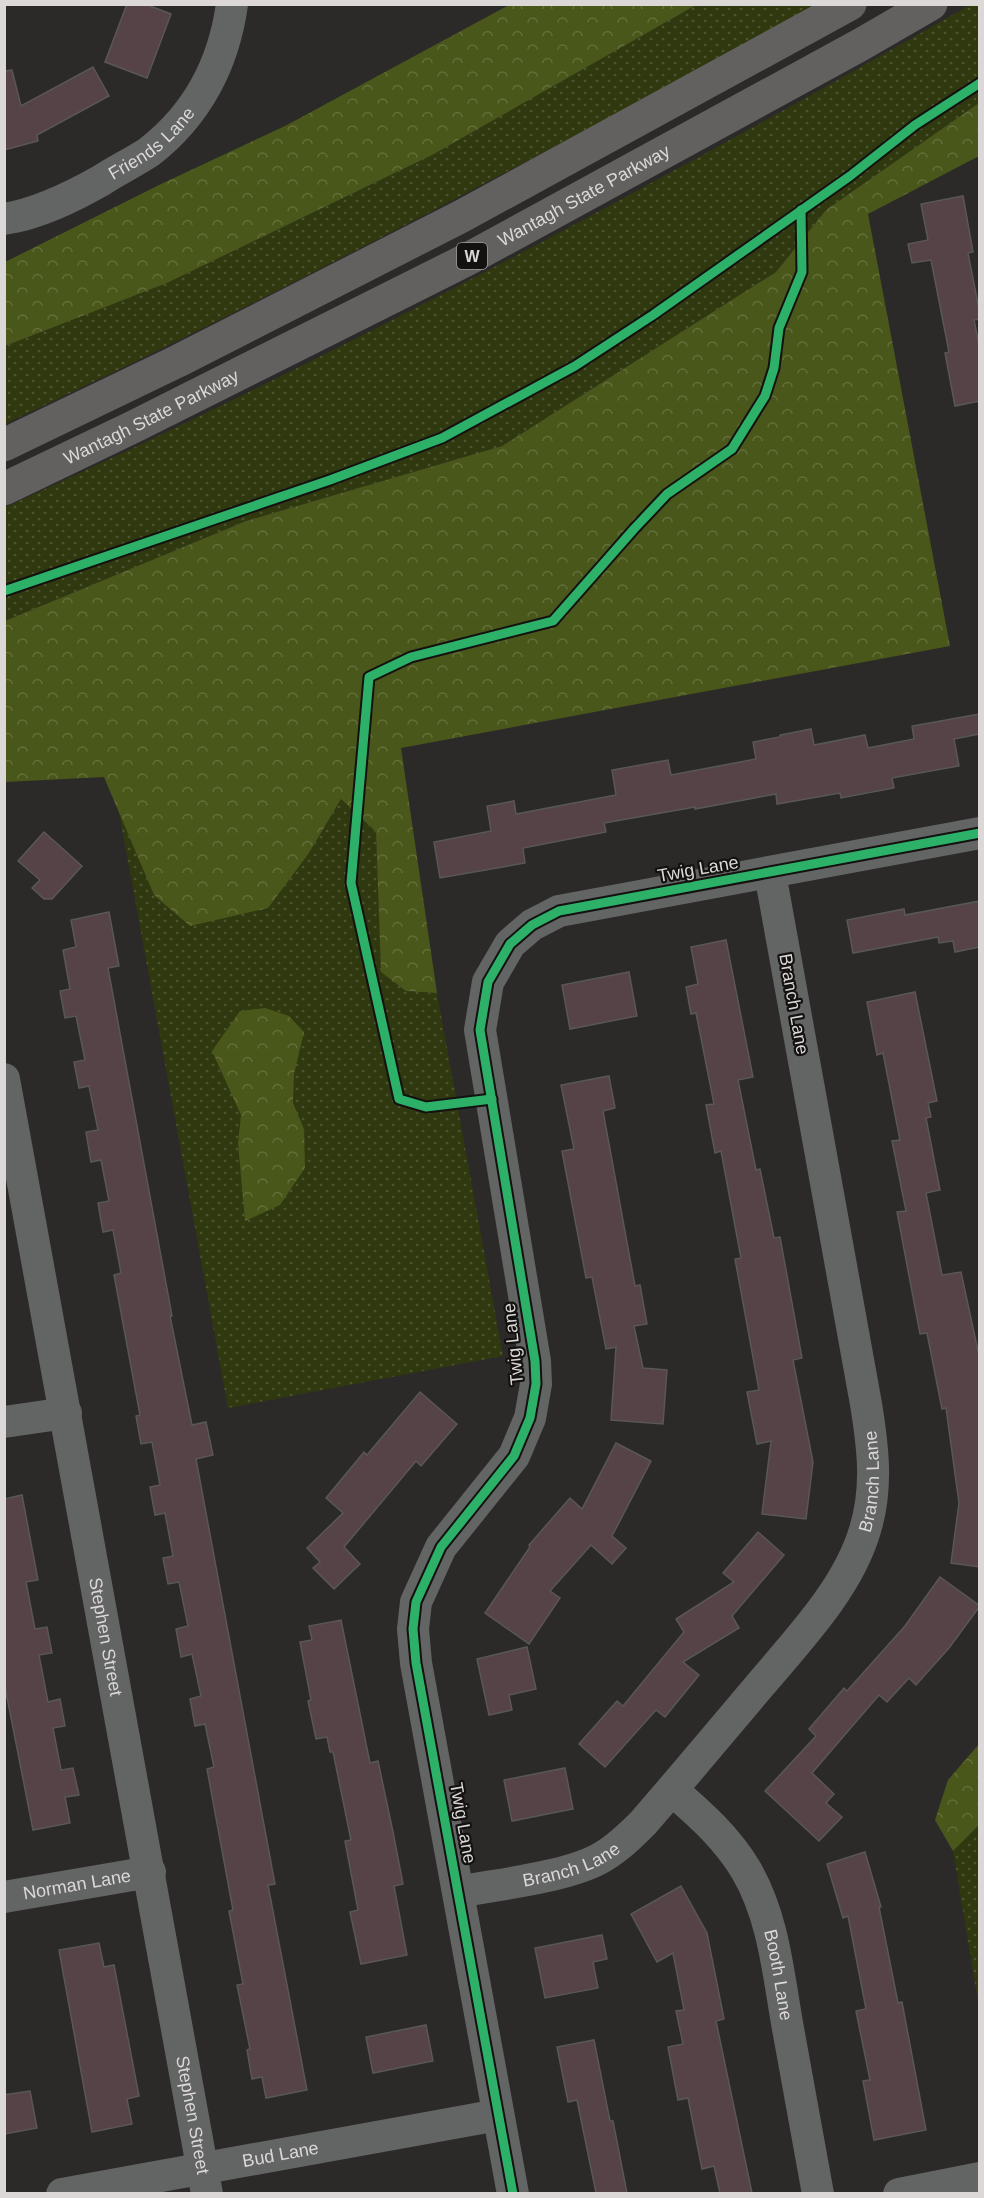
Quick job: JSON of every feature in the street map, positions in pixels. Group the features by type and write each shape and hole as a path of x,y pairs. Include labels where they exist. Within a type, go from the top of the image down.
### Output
{"highway":[{"name":"W","path":"4,445 178,361 462,216 850,4"},
{"name":"Wantagh State Parkway","path":"4,489 134,428 466,260 850,51 931,4"}],"street":[{"name":"Friends Lane","path":"4,219 16,217 75,195 149,152 183,120 212,78 229,30 232,4"},
{"name":"Twig Lane","path":"513,2193 416,1663 413,1629 416,1602 441,1547 514,1456 530,1418 536,1384 535,1361 480,1030 488,982 510,944 532,925 559,911 980,833"},
{"name":"Branch Lane","path":"459,1892 561,1872 603,1857 623,1843 672,1790 805,1632 843,1579 865,1532 873,1491 874,1457 770,873"},
{"name":"Stephen Street","path":"4,1079 8,1120 66,1413 205,2180"},
{"path":"4,1422 66,1413"},
{"name":"Booth Lane","path":"672,1790 711,1824 733,1851 756,1889 766,1914 776,1956 818,2193"},
{"name":"Norman Lane","path":"4,1897 150,1872"},
{"name":"Bud Lane","path":"62,2193 205,2180 498,2115"},
{"path":"899,2193 980,2178"}],"green space":[{"path":"509,5 696,5 432,155 167,283 5,346 5,262 157,186 287,125"},
{"path":"696,5 818,5 313,273 5,424 5,346 167,283 432,155"},
{"path":"970,5 979,5 979,103 826,210 776,272 502,446 246,521 5,621 4,508 128,451 493,268 733,138"},
{"path":"979,103 979,156 868,214 950,646 401,748 437,993 406,991 381,972 376,832 341,799 309,853 268,908 190,926 154,895 104,777 5,782 5,621 246,521 502,446 776,272 826,210"},
{"path":"341,799 376,832 381,972 406,991 437,993 503,1356 228,1408 119,812 154,895 309,853"},
{"path":"265,1008 289,1016 304,1032 294,1074 293,1103 304,1129 305,1168 280,1205 245,1221 238,1143 241,1115 212,1051 240,1011"},
{"path":"979,1744 979,1825 953,1851 935,1820 948,1780"},
{"path":"979,1825 979,2008 953,1851"}],"building":[{"path":"127,4 145,4 171,14 147,78 105,62"},
{"path":"93,67 109,96 37,135 38,141 4,150 4,71 12,70 21,106"},
{"path":"963,196 973,252 968,253 980,314 980,319 974,320 980,350 980,401 955,406 945,353 949,352 931,260 912,263 908,244 928,240 921,204"},
{"path":"980,714 980,734 954,739 959,766 892,778 894,788 841,798 840,793 777,804 776,794 604,823 606,832 523,848 525,863 440,878 434,842 491,831 487,806 514,801 516,814 616,795 612,770 668,760 671,775 756,759 753,742 811,729 814,745 865,735 868,748 914,739 912,726"},
{"path":"44,832 82,866 52,899 44,899 32,888 40,880 18,861"},
{"path":"980,901 980,947 955,952 953,941 939,943 938,937 853,953 847,920 904,909 905,915"},
{"path":"109,912 119,966 108,968 172,1316 170,1316 192,1425 206,1422 213,1455 196,1459 275,1884 268,1885 307,2090 266,2098 262,2077 252,2079 247,2050 250,2049 237,1985 243,1984 229,1911 233,1910 207,1769 214,1767 205,1724 195,1726 190,1699 201,1696 192,1654 181,1657 176,1629 188,1626 179,1582 168,1584 163,1558 173,1556 165,1513 155,1515 150,1487 160,1485 152,1442 141,1444 136,1416 140,1415 114,1275 121,1273 113,1230 103,1232 98,1203 109,1201 101,1160 91,1162 86,1132 98,1130 89,1086 79,1088 74,1062 85,1060 76,1016 65,1018 60,991 70,989 63,950 76,947 71,920"},
{"path":"726,940 753,1077 738,1080 756,1170 760,1169 774,1238 780,1237 802,1358 793,1360 813,1462 806,1519 762,1514 771,1441 757,1444 747,1392 759,1390 735,1259 741,1258 721,1151 715,1153 706,1105 714,1104 696,1013 691,1014 686,987 698,984 691,947"},
{"path":"629,972 637,1016 570,1029 562,985"},
{"path":"915,992 937,1101 928,1103 931,1117 926,1118 940,1190 926,1193 942,1275 961,1272 980,1360 980,1567 951,1563 959,1503 946,1408 942,1409 927,1333 920,1334 897,1212 906,1211 892,1141 900,1140 883,1053 877,1055 867,1002"},
{"path":"609,1076 615,1108 603,1111 635,1286 640,1285 647,1324 634,1326 643,1368 667,1370 663,1424 611,1420 616,1347 606,1349 592,1277 586,1278 562,1151 574,1149 561,1085"},
{"path":"420,1392 457,1424 421,1466 416,1461 344,1547 360,1564 334,1589 313,1568 320,1562 307,1548 343,1513 326,1498 364,1452 367,1455"},
{"path":"616,1443 651,1461 612,1536 626,1548 612,1564 591,1545 550,1591 560,1598 529,1644 485,1613 530,1547 529,1545 570,1498 582,1509"},
{"path":"22,1495 38,1580 26,1582 35,1629 47,1627 52,1653 39,1655 48,1702 60,1699 65,1726 53,1728 61,1770 73,1768 79,1795 65,1797 70,1823 33,1830 4,1682 4,1499"},
{"path":"758,1532 784,1555 732,1616 739,1628 683,1662 699,1675 665,1717 656,1710 605,1767 579,1744 617,1701 623,1706 684,1632 676,1619 734,1582 723,1573"},
{"path":"940,1577 980,1606 949,1648 916,1685 909,1678 887,1702 879,1695 812,1773 834,1794 826,1803 842,1817 819,1841 765,1791 816,1736 809,1729 844,1688 847,1691 905,1626"},
{"path":"341,1620 370,1763 378,1761 403,1884 394,1886 407,1955 361,1964 350,1912 358,1910 345,1841 351,1840 333,1752 330,1752 327,1737 316,1739 300,1642 312,1640 309,1626"},
{"path":"527,1647 536,1689 509,1695 512,1710 489,1715 477,1659"},
{"path":"565,1768 573,1809 512,1821 504,1780"},
{"path":"865,1852 881,1907 879,1907 898,2003 902,2002 926,2130 874,2140 863,2081 870,2080 856,2011 866,2009 848,1916 843,1918 827,1864"},
{"path":"681,1886 707,1933 724,2019 716,2021 752,2193 720,2193 714,2166 702,2169 688,2098 678,2100 668,2047 683,2044 676,2011 684,2010 673,1953 657,1962 631,1914"},
{"path":"602,1935 607,1959 593,1962 598,1988 545,1998 535,1948"},
{"path":"99,1943 104,1967 114,1965 139,2096 127,2099 132,2124 92,2132 59,1950"},
{"path":"426,2025 433,2061 373,2073 366,2037"},
{"path":"594,2040 627,2193 596,2193 577,2100 568,2102 557,2047"},
{"path":"30,2091 37,2128 4,2134 4,2095"}],"cycle path":[{"path":"4,591 330,480 442,438 575,366 653,315 850,176 915,125 980,83"},
{"path":"492,1099 426,1107 399,1099 351,883 369,677 411,657 553,621 667,494 732,449 765,396 774,368 779,328 802,272 801,210"},
{"path":"513,2194 416,1663 413,1629 416,1602 441,1547 514,1456 530,1418 536,1384 535,1361 480,1030 488,982 510,944 532,925 559,911 980,833"}]}
